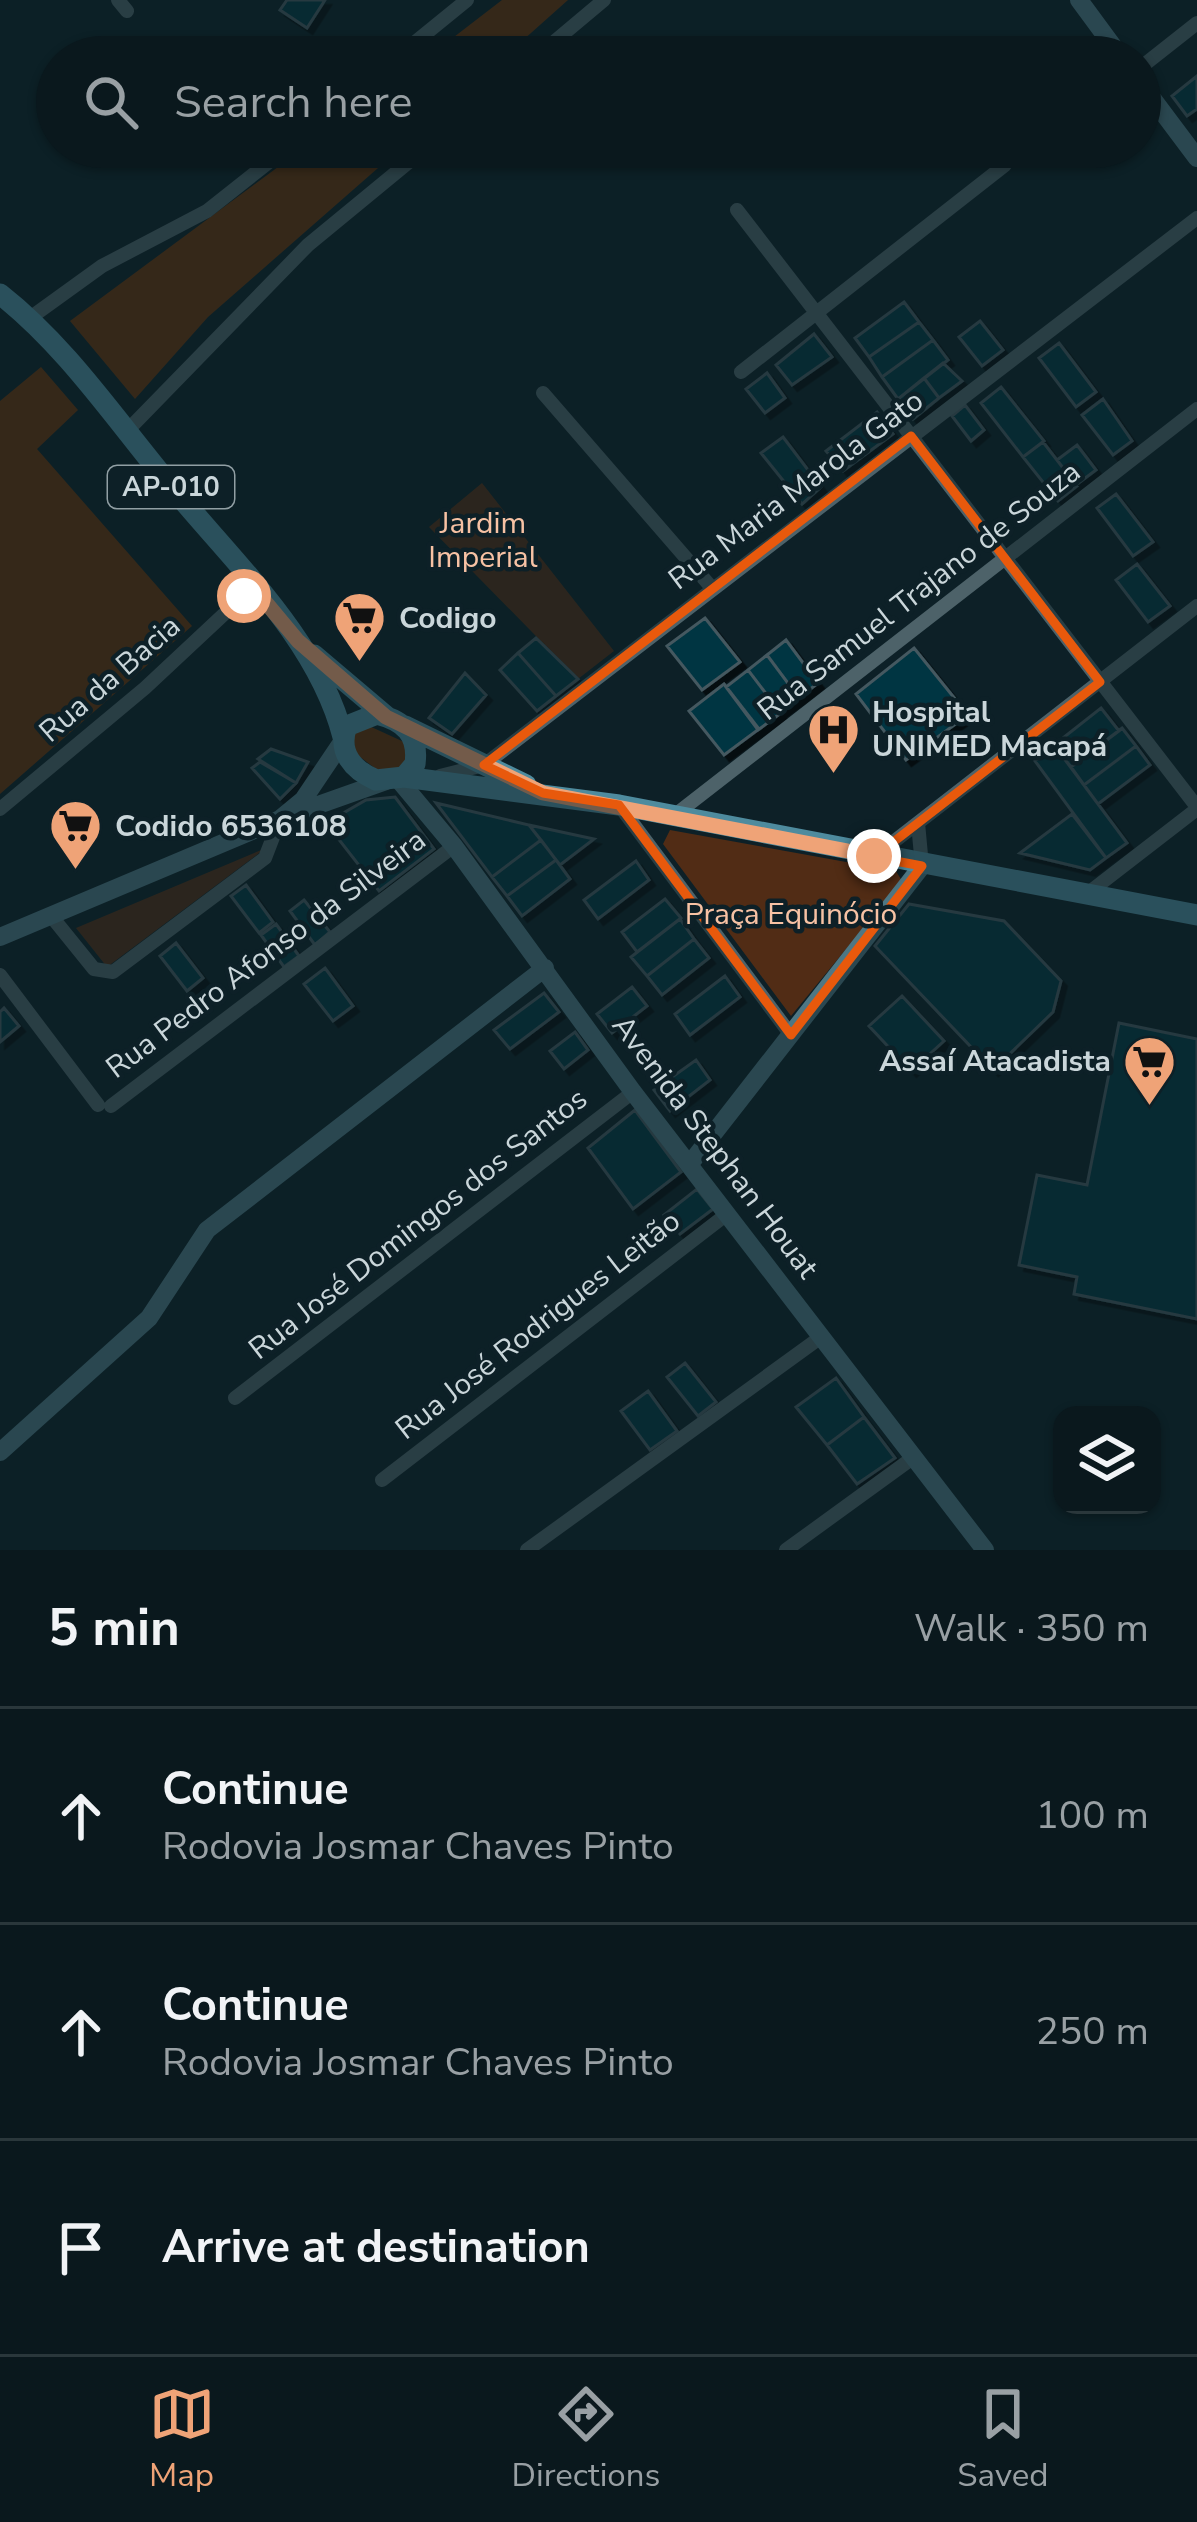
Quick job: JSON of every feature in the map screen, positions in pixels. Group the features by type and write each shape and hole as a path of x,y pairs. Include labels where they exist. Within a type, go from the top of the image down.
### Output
{"main road":[{"path":"1079,0 1106,36"},
{"path":"1161,110 1197,158"},
{"name":"AP-010","path":"0,294 30,318 298,641 329,692 356,768 401,779 619,805 1197,915"},
{"name":"AP-010","path":"298,641 396,721 543,793"},
{"path":"0,937 280,819 401,779 416,764 417,748 396,721 360,718 347,726 343,740 303,800 280,819"},
{"name":"Avenida Stephan Houat","path":"401,779 633,1092 985,1550"},
{"path":"689,1165 922,866"},
{"path":"0,1452 149,1318 207,1230 545,968"}],"street":[{"path":"423,36 467,0"},
{"path":"561,36 604,0"},
{"path":"1161,51 1197,23"},
{"path":"30,318 102,266 207,211 261,168"},
{"path":"126,432 308,245 402,168"},
{"path":"741,372 1001,168"},
{"path":"737,210 1197,808 1087,895"},
{"name":"Rua Maria Marola Gato","path":"401,779 484,765 1197,218"},
{"path":"543,392 712,588"},
{"name":"Rua Samuel Trajano de Souza","path":"675,816 1197,410"},
{"name":"Rua da Bacia","path":"0,809 145,688 253,587"},
{"path":"874,856 1197,606"},
{"path":"619,805 791,1035"},
{"path":"52,917 94,969 113,973 265,858 280,819"},
{"path":"918,823 922,866"},
{"name":"Rua Pedro Afonso da Silveira","path":"0,975 104,1106 454,846"},
{"name":"Rua José Domingos dos Santos","path":"236,1398 633,1092"},
{"name":"Rua José Rodrigues Leitão","path":"382,1480 727,1214"},
{"path":"527,1550 821,1337"},
{"path":"786,1550 914,1457"}],"highlighted area":[{"path":"911,436 1100,682 874,857 922,866 791,1035 619,805 543,793 484,765"}],"green space":[{"name":"Jardim Imperial","path":"482,483 614,651 578,679 429,527"},
{"name":"Praça Equinócio","path":"670,830 896,871 902,881 791,1016 663,844"},
{"path":"266,848 107,967 76,928"}],"shaded area":[{"path":"502,0 568,0 528,36 455,36"},
{"path":"277,168 378,168 208,317 135,399 70,321"},
{"path":"41,367 78,410 37,449 192,626 0,794 0,401"},
{"path":"367,725 404,742 409,756 398,769 376,769 355,753 353,731"}],"building":[{"path":"287,0 325,0 307,28 280,10"},
{"path":"1197,76 1197,109 1187,116 1172,96"},
{"path":"904,302 919,322 869,357 855,338"},
{"path":"980,321 1003,350 982,366 959,337"},
{"path":"919,322 933,340 882,377 869,357"},
{"path":"814,334 832,357 792,385 776,365"},
{"path":"933,340 948,360 898,399 882,377"},
{"path":"1059,343 1096,392 1076,407 1039,358"},
{"path":"943,363 962,381 939,398 924,378"},
{"path":"767,373 785,398 765,413 746,389"},
{"path":"924,378 939,398 913,419 898,399"},
{"path":"1001,387 1044,441 1023,457 981,403"},
{"path":"1103,399 1132,441 1113,455 1082,415"},
{"path":"965,405 984,430 971,441 952,416"},
{"path":"877,412 893,434 843,471 826,451"},
{"path":"783,437 821,487 802,504 761,453"},
{"path":"1043,442 1077,486 1058,501 1023,457"},
{"path":"1077,445 1096,470 1076,485 1057,460"},
{"path":"1116,494 1153,542 1133,556 1097,508"},
{"path":"1137,564 1170,606 1148,622 1116,580"},
{"path":"705,618 740,662 702,690 667,646"},
{"path":"536,638 578,679 556,696 518,653"},
{"path":"786,640 818,683 799,698 767,655"},
{"path":"914,648 968,715 906,760 856,694"},
{"path":"518,653 556,696 537,711 500,670"},
{"path":"767,655 799,698 780,712 748,670"},
{"path":"748,670 781,713 758,730 726,687"},
{"path":"465,673 486,695 452,734 429,718"},
{"path":"724,684 759,729 724,755 689,711"},
{"path":"1101,708 1119,731 1071,767 1054,745"},
{"path":"1122,728 1136,746 1084,785 1071,767"},
{"path":"1054,745 1127,843 1106,858 1035,761"},
{"path":"1136,746 1150,765 1098,804 1084,785"},
{"path":"271,749 308,762 296,783 258,759"},
{"path":"260,762 296,783 280,799 252,768"},
{"path":"395,797 434,849 379,891 326,823 366,800"},
{"path":"436,803 529,825 541,840 492,877"},
{"path":"1072,814 1106,858 1090,870 1020,853"},
{"path":"529,825 594,839 560,865"},
{"path":"541,840 556,860 507,896 492,877"},
{"path":"556,860 570,879 522,916 507,896"},
{"path":"636,861 649,880 598,919 584,900"},
{"path":"246,885 273,922 259,933 231,896"},
{"path":"665,899 681,918 637,952 622,932"},
{"path":"304,900 330,932 315,945 290,911"},
{"path":"909,904 1004,921 1061,981 1053,1012 993,1070 875,946"},
{"path":"680,919 694,939 647,976 631,957"},
{"path":"276,924 299,956 284,967 261,935"},
{"path":"694,939 709,958 662,995 647,976"},
{"path":"176,943 203,978 187,991 160,956"},
{"path":"325,968 353,1006 333,1021 304,984"},
{"path":"725,976 740,997 690,1035 675,1014"},
{"path":"632,987 647,1006 612,1033 597,1014"},
{"path":"544,993 559,1012 510,1049 494,1030"},
{"path":"902,996 944,1041 911,1071 869,1026"},
{"path":"4,1008 19,1026 0,1042 0,1012"},
{"name":"Assaí Atacadista","path":"1119,1023 1197,1039 1197,1319 1074,1294 1077,1277 1019,1265 1037,1175 1087,1185"},
{"path":"575,1032 588,1050 564,1069 550,1051"},
{"path":"696,1060 710,1080 670,1111 654,1090"},
{"path":"635,1110 681,1172 633,1209 588,1148"},
{"path":"697,1189 713,1209 680,1234 664,1215"},
{"path":"685,1363 716,1402 698,1416 667,1377"},
{"path":"836,1378 864,1417 827,1445 796,1407"},
{"path":"648,1391 677,1431 650,1450 621,1411"},
{"path":"864,1417 895,1458 857,1484 827,1445"}],"place":[{"name":"Codigo","path":"360,664"},
{"name":"Hospital UNIMED Macapá","path":"833,775"},
{"name":"Codido 6536108","path":"76,872"},
{"name":"Assaí Atacadista","path":"1150,1107"}],"route":[{"path":"244,596 253,587 298,641 386,717 543,793 874,856"}]}
